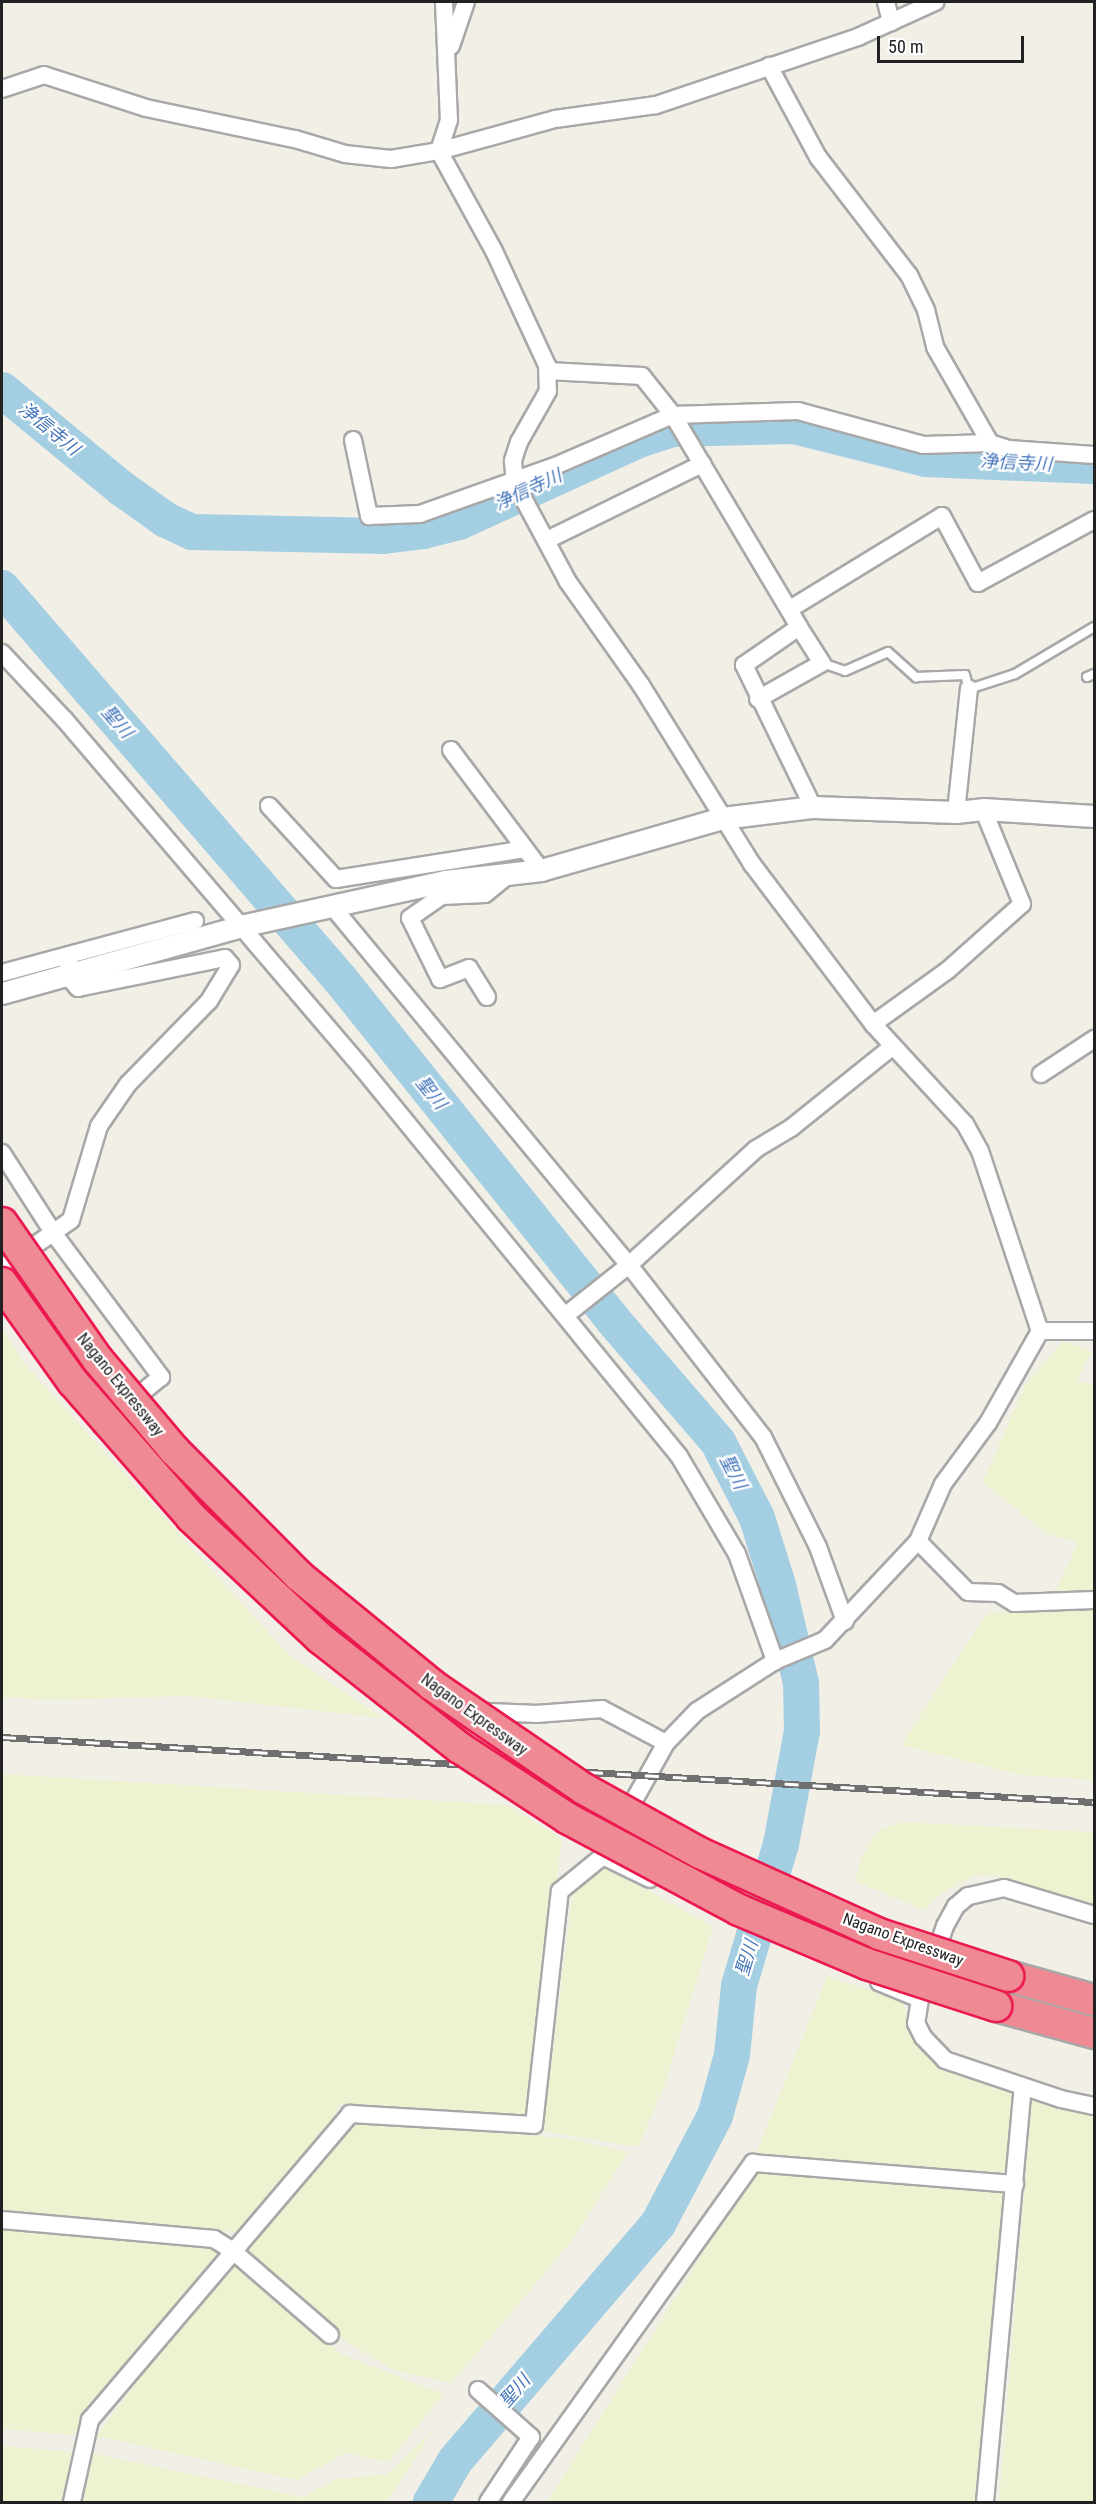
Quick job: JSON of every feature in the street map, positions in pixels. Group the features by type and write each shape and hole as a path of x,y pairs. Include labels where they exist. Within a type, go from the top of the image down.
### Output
{"highway":[{"name":"Nagano Expressway","path":"2,1223 98,1360 183,1459 299,1576 432,1685 584,1789 700,1852 879,1934 1008,1976 1095,2000"},
{"name":"Nagano Expressway","path":"2,1283 73,1382 191,1516 320,1638 460,1748 567,1818 739,1910 867,1964 996,2006 1095,2033"}],"street":[{"path":"72,2502 90,2420 350,2114 534,2126 560,1891 603,1856 666,1743 697,1711 775,1661 825,1641 918,1541 943,1484 988,1423 1040,1331 975,1142 965,1124 873,1024 752,864 641,685 568,582 515,480 513,461 524,433 548,391 548,371 494,251 439,151 449,120 448,52 444,2"},
{"path":"448,52 466,2"},
{"path":"886,2 891,22"},
{"path":"2,89 44,75 146,108 296,139 345,154 391,159 439,151 555,119 656,105 891,22 935,2"},
{"path":"769,66 818,157 909,275 926,310 935,347 990,443"},
{"path":"548,371 642,376 674,416 822,663 758,699"},
{"path":"353,440 369,516 420,514 555,465 674,416 798,411 923,445 990,443 1009,449 1095,455"},
{"path":"547,540 702,464"},
{"path":"790,609 942,516 978,583 1095,520"},
{"path":"799,627 744,666 758,699 813,807"},
{"path":"2,653 64,719 362,1068 679,1456 737,1554 775,1661"},
{"path":"956,812 969,689"},
{"path":"451,750 541,870"},
{"path":"269,806 336,879 525,849"},
{"path":"2,993 242,926 445,881 541,870 722,818 813,807 956,812 983,809 1095,816"},
{"path":"873,1024 948,970 1022,904 983,809"},
{"path":"487,997 469,968 440,979 410,918 442,896 485,894 510,873"},
{"path":"325,906 629,1265 763,1437 818,1547 844,1621"},
{"path":"2,973 195,921"},
{"path":"2,1268 71,1220 99,1126 128,1083 209,1001 231,965 225,958 78,988 68,976 69,955"},
{"path":"1041,1074 1095,1040"},
{"path":"566,1315 629,1265 756,1149 791,1128 893,1046"},
{"path":"2,1153 54,1234 161,1377 99,1429"},
{"path":"2,1301 99,1429 236,1577 387,1708 536,1714 602,1709 666,1743"},
{"path":"1040,1331 1095,1331"},
{"path":"918,1541 968,1592 998,1593 1014,1603 1095,1600"},
{"path":"603,1856 799,1949 920,1999"},
{"path":"1095,1915 1004,1888 968,1896 956,1906 945,1926 920,1999 916,2023 923,2037 945,2060 1023,2087 1095,2106"},
{"path":"985,2502 1023,2087"},
{"path":"511,2502 753,2163 1015,2184"},
{"path":"2,2220 214,2239 233,2251 330,2335"},
{"path":"478,2390 531,2437 488,2502"}],"lane":[{"path":"822,663 845,670 888,652 916,677 965,675 969,689 1015,674 1095,627"}],"green space":[{"path":"2,1327 23,1362 288,1654 382,1718 189,1696 50,1700 2,1697"},
{"path":"1063,1341 1091,1352 1077,1381 1094,1385 1094,1780 1021,1775 901,1745 987,1613 1047,1610 1078,1542 1047,1534 983,1482 1025,1385"},
{"path":"2,1774 507,1805 562,1839 525,2116 339,2104 335,2115 238,2232 2,2212"},
{"path":"904,1822 1094,1832 1094,1905 997,1876 976,1875 940,1894 924,1910 855,1881 861,1859 877,1831"},
{"path":"605,1866 713,1927 664,2087 638,2147 543,2131 573,1891"},
{"path":"827,1976 902,2001 919,2050 939,2066 1017,2092 1007,2180 756,2154"},
{"path":"1032,2100 1094,2116 1094,2502 999,2502"},
{"path":"353,2118 578,2140 628,2153 569,2244 452,2383 392,2370 340,2337 241,2253"},
{"path":"754,2172 1006,2194 979,2502 547,2502"},
{"path":"2,2227 214,2246 218,2256 73,2435 2,2429"},
{"path":"235,2263 342,2354 443,2394 389,2462 345,2453 297,2480 96,2436 157,2355"},
{"path":"432,2431 387,2502 80,2502 86,2452 302,2497 337,2479 388,2474"},
{"path":"2,2446 72,2452 63,2502 2,2502"}],"waterway":[{"name":"浄信寺川","path":"2,390 121,488 166,520 192,532 384,536 423,531 459,522 639,440 672,429 794,426 925,459 1094,466"},
{"name":"聖川","path":"2,588 340,979 613,1320 718,1442 757,1518 778,1585 801,1683 802,1731 781,1844 739,1986 732,2055 715,2116 658,2224 455,2461 431,2502"}],"railway":[{"path":"2,1737 1094,1802"}]}
